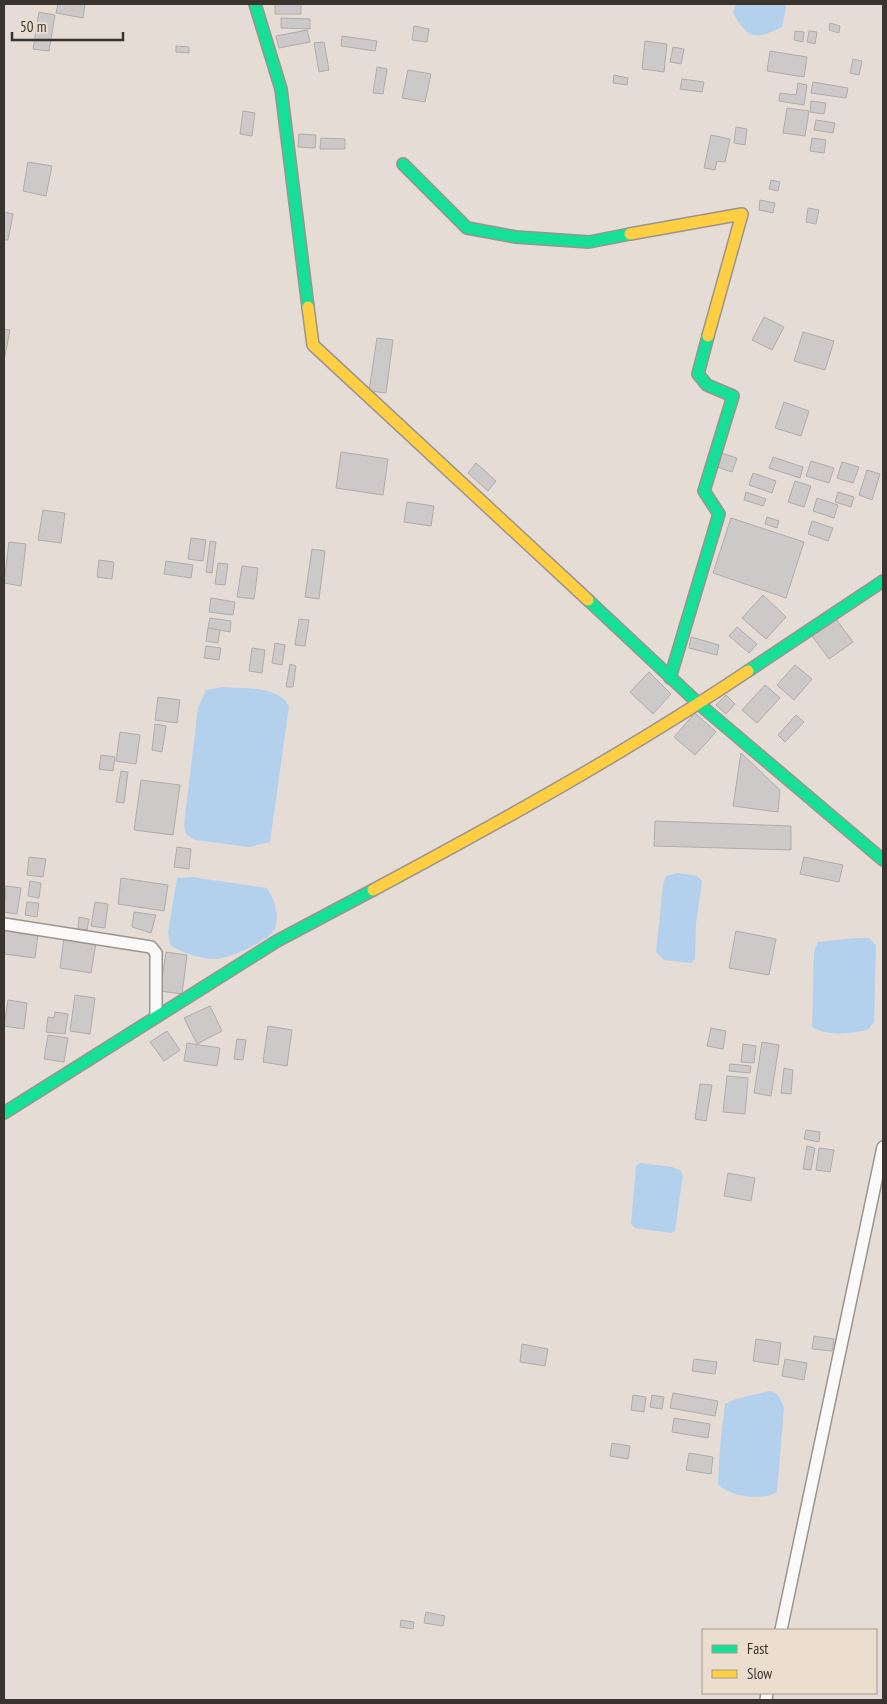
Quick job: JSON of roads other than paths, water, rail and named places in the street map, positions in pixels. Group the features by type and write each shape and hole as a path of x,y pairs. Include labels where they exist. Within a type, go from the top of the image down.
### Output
{"street":[{"path":"255,4 281,89 313,345 670,678 883,860"},
{"path":"404,164 467,228 516,237 589,242 742,214 698,374 707,385 732,396 704,491 719,514 670,678"},
{"path":"4,1113 277,941 490,827 699,704 883,581"},
{"path":"4,924 151,947 156,953 156,1017"},
{"path":"781,1629 883,1147"}],"water":[{"path":"736,4 785,4 786,8 782,27 765,34 753,35 748,33 733,13"},
{"path":"223,687 269,691 284,699 289,706 270,842 249,847 195,840 186,834 184,825 198,708 206,690"},
{"path":"678,873 697,876 702,881 696,924 695,959 691,963 664,960 656,952 663,885 666,876"},
{"path":"192,877 267,888 276,907 277,917 272,933 257,944 238,953 215,959 198,957 171,946 168,933 177,878"},
{"path":"869,938 876,945 874,1022 868,1030 854,1032 832,1033 812,1027 814,951 818,942"},
{"path":"640,1163 672,1167 681,1171 683,1175 675,1230 672,1233 635,1228 631,1224 636,1166"},
{"path":"769,1391 781,1399 784,1408 777,1492 771,1495 755,1497 738,1495 718,1484 725,1404 736,1399"}]}
